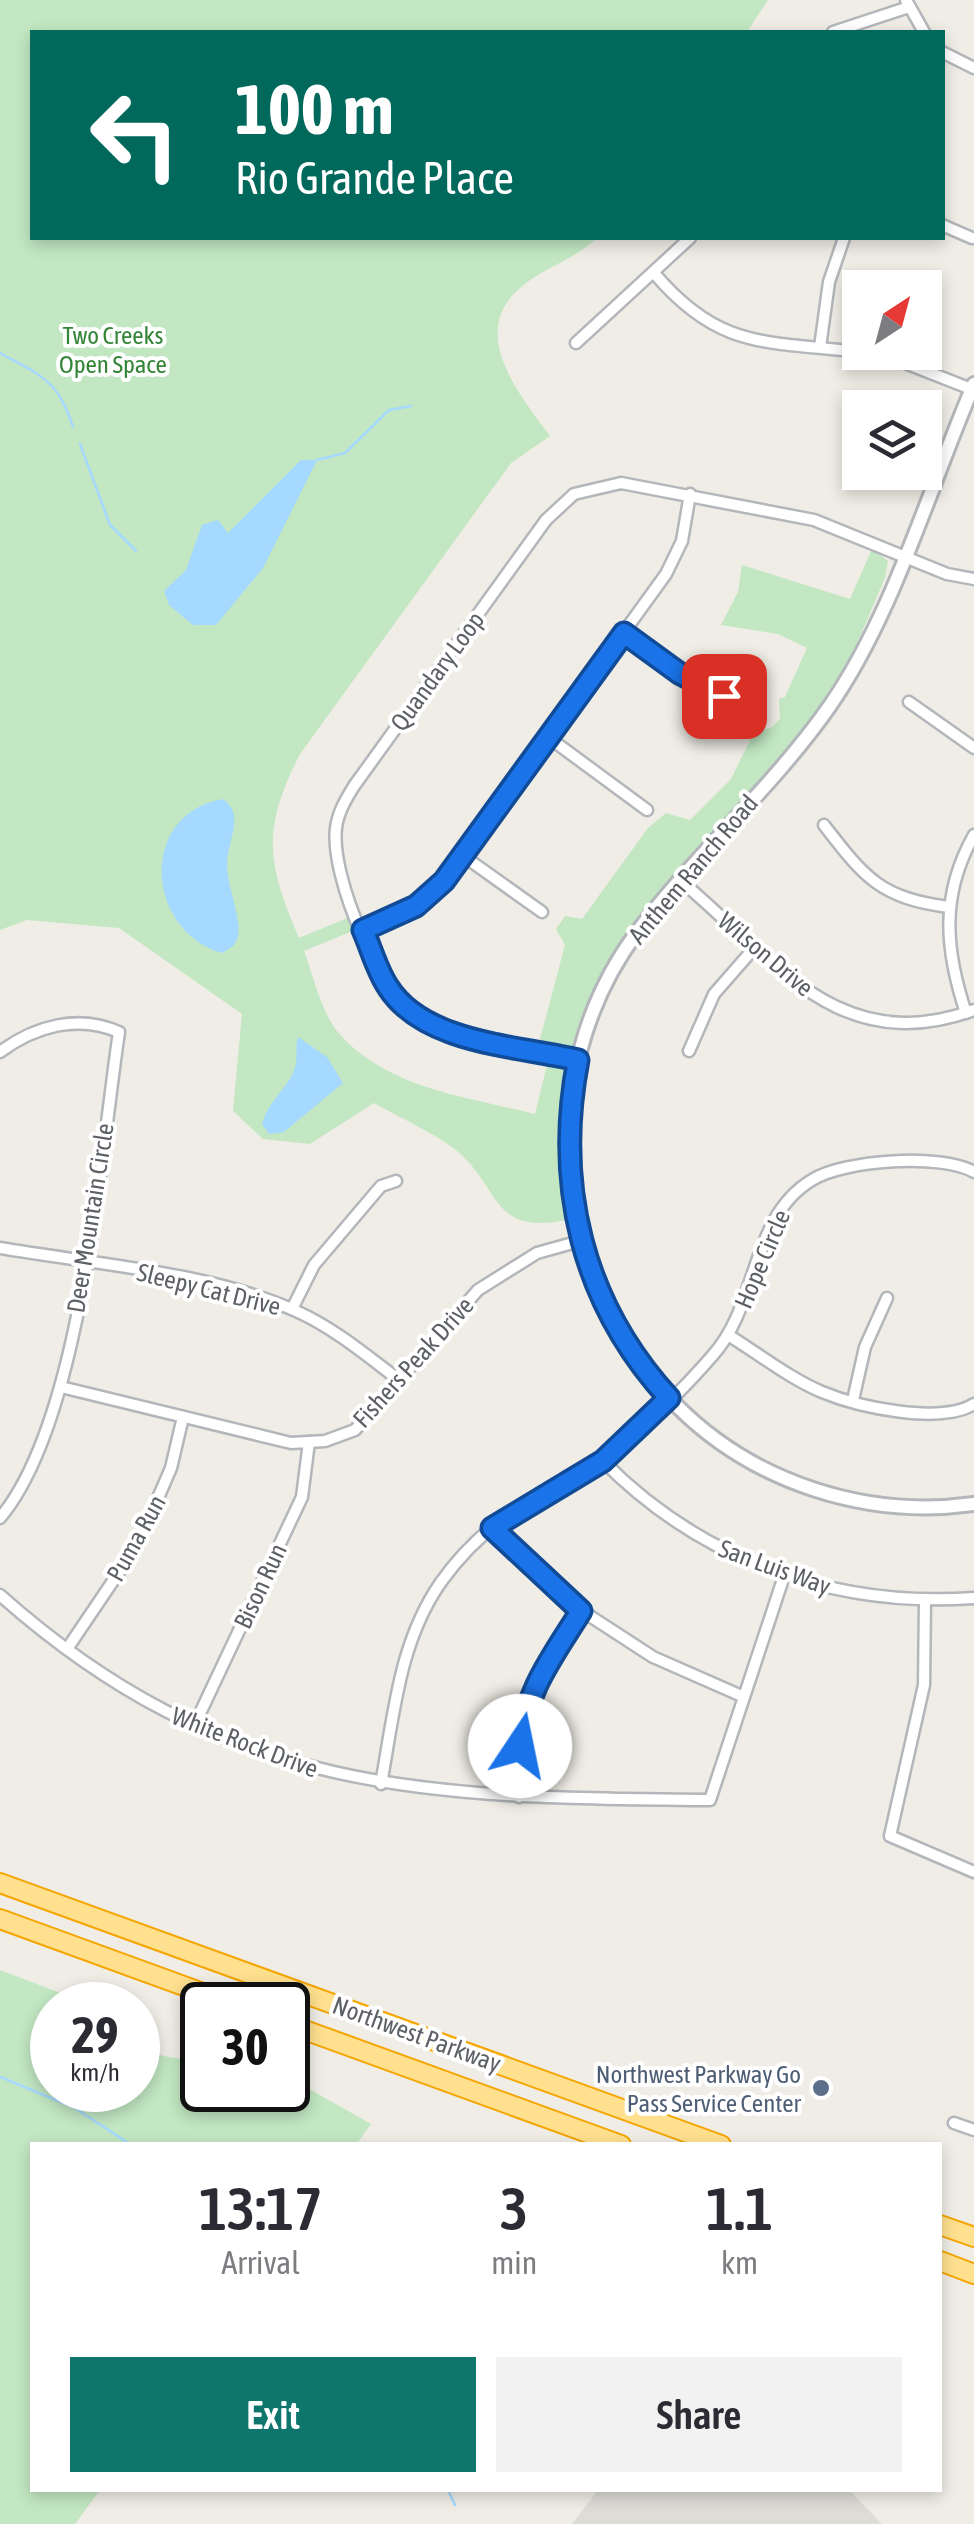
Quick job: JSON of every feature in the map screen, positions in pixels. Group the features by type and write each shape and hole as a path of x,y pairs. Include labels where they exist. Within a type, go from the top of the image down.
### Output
{"highway":[{"name":"Northwest Parkway","path":"0,1884 713,2142"},
{"path":"0,1919 180,1985"},
{"name":"Northwest Parkway","path":"310,2032 613,2142"},
{"path":"942,2226 974,2237"},
{"path":"942,2262 974,2274"}],"street":[{"path":"838,30 908,4 923,30"},
{"path":"945,54 974,68"},
{"path":"945,225 972,238"},
{"path":"576,343 688,240"},
{"path":"820,348 828,282 843,240"},
{"path":"654,273 684,308 707,324 760,340 842,350"},
{"path":"925,370 973,388"},
{"name":"Anthem Ranch Road","path":"973,388 856,661 828,708 639,930 610,975 578,1060 568,1134 569,1180 580,1241 606,1309 669,1398 743,1456 776,1475 840,1498 910,1507 974,1504"},
{"name":"Quandary Loop","path":"578,1060 456,1033 420,1019 388,987 336,853 343,804 546,520 574,494 621,483 814,520 974,579"},
{"path":"363,930 431,895 462,855 676,557 690,494"},
{"path":"624,633 692,680 758,710"},
{"path":"908,702 974,748"},
{"path":"548,737 647,810"},
{"path":"824,825 862,873 884,892 949,907"},
{"path":"970,1011 949,955 949,907 958,870 974,835"},
{"path":"462,855 542,912"},
{"name":"Wilson Drive","path":"681,881 812,995 861,1019 911,1025 970,1011"},
{"path":"689,1051 714,994 756,946"},
{"name":"Deer Mountain Circle","path":"0,1052 26,1034 68,1022 102,1024 119,1032 62,1387 39,1448 0,1518"},
{"name":"Hope Circle","path":"381,1784 400,1672 421,1618 442,1581 492,1528 603,1461 728,1334 775,1217 813,1179 827,1172 927,1159 974,1172"},
{"path":"292,1309 314,1266 381,1186 396,1182"},
{"name":"Fishers Peak Drive","path":"62,1387 291,1444 355,1430 455,1312 484,1286 537,1253 580,1241"},
{"name":"Sleepy Cat Drive","path":"0,1248 212,1285 292,1309 328,1327 399,1380"},
{"path":"853,1400 866,1347 887,1298"},
{"name":"Hope Circle","path":"728,1334 811,1386 853,1400 940,1415 974,1404"},
{"name":"Puma Run","path":"68,1649 141,1539 171,1468 183,1417"},
{"name":"Bison Run","path":"194,1726 302,1498 309,1442"},
{"name":"San Luis Way","path":"603,1461 656,1509 690,1533 784,1576 850,1593 925,1600 974,1598"},
{"path":"492,1528 581,1611 653,1657 744,1697"},
{"name":"White Rock Drive","path":"0,1595 91,1668 194,1726 288,1764 381,1784 519,1797 710,1800 784,1576"},
{"path":"925,1600 924,1685 890,1836 974,1872"},
{"path":"519,1797 525,1705 537,1677 581,1611"},
{"path":"954,2122 974,2130"}],"shaded area":[{"path":"596,2492 851,2492 882,2524 572,2524"}],"green space":[{"name":"Two Creeks Open Space","path":"0,0 768,0 748,30 30,30 30,240 594,240 520,288 505,306 498,325 504,364 550,436 511,463 300,754 279,804 274,825 275,866 299,938 350,917 355,930 304,951 322,1003 337,1031 378,1066 428,1088 535,1114 548,1061 535,1058 565,945 556,929 565,916 582,919 648,828 666,813 690,820 731,779 754,732 771,728 780,719 779,699 785,697 807,648 778,634 721,625 738,592 742,565 850,599 872,549 888,561 885,578 860,637 829,694 779,759 678,872 634,928 597,987 572,1053 560,1129 566,1220 541,1223 510,1215 457,1151 374,1103 310,1144 263,1139 233,1111 242,1014 119,928 27,920 0,930"},
{"path":"0,1970 32,1982 30,2112 160,2112 160,2054 180,2059 180,2112 310,2112 310,2089 371,2124 358,2142 30,2142 30,2492 99,2492 75,2524 0,2524"}],"water":[{"path":"301,460 317,460 263,568 216,625 193,625 169,605 164,591 186,570 202,525 218,520 228,533"},
{"path":"223,799 230,805 234,820 227,865 239,929 234,944 222,953 197,941 178,922 166,899 162,873 165,849 176,826 195,809"},
{"path":"298,1037 327,1057 343,1083 284,1132 269,1134 262,1124 294,1070"}],"waterway":[{"path":"0,353 47,381 61,399 73,427"},
{"path":"317,460 345,453 389,410 411,406"},
{"path":"80,444 110,525 136,551"},
{"path":"0,2077 75,2108 126,2142"},
{"path":"449,2492 455,2505"}],"place":[{"name":"Northwest Parkway Go Pass Service Center","path":"821,2088"}],"route":[{"path":"520,1746 525,1705 537,1677 581,1611 492,1528 518,1508 603,1461 669,1398 638,1360 606,1309 586,1264 576,1228 568,1134 578,1060 456,1033 420,1019 388,987 363,930 416,906 444,881 624,633 679,673 724,696"}]}
